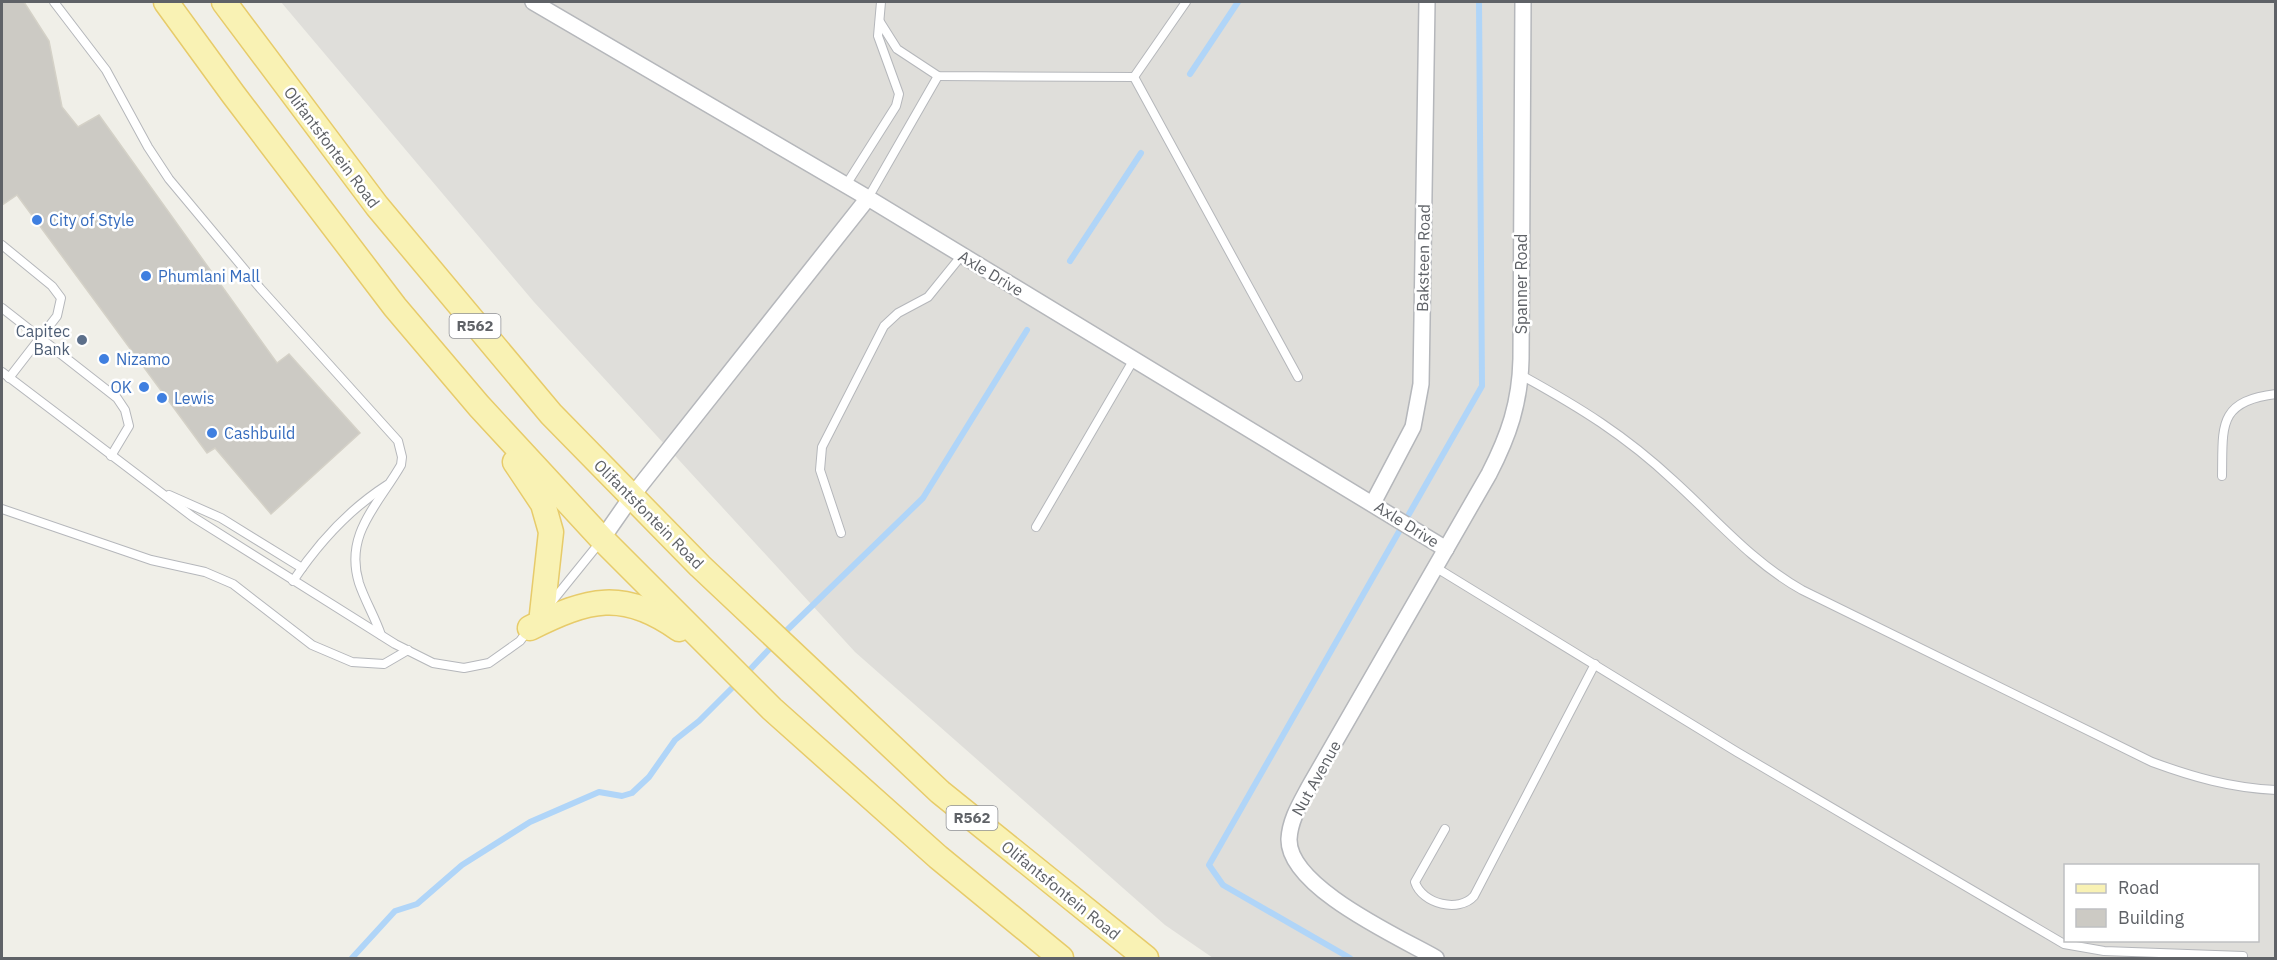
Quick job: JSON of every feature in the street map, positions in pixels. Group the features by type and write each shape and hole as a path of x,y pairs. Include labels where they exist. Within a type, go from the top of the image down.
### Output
{"main road":[{"name":"R562","path":"166,2 359,262 478,406 602,540 772,709 938,857 1061,958"},
{"name":"Olifantsfontein Road","path":"224,2 377,206 551,414 759,624 940,792 1146,958"},
{"path":"478,406 543,504 548,519 550,551 536,621"},
{"path":"536,621 582,606 620,601 640,607 666,620 720,659"}],"street":[{"name":"Axle Drive","path":"533,2 868,198 1446,549"},
{"name":"Baksteen Road","path":"1373,503 1413,427 1421,384 1427,2"},
{"name":"Spanner Road","path":"1446,549 1490,474 1509,434 1521,375 1523,2"},
{"path":"602,540 632,496 868,198"},
{"name":"Nut Avenue","path":"1436,958 1319,890 1302,873 1289,841 1292,821 1309,788 1446,549"}],"lane":[{"path":"54,2 106,70 148,147 169,179 260,288 394,434 402,457 401,465 361,529 354,555 360,585 381,634"},
{"path":"846,186 896,106 899,94 878,36 881,2"},
{"path":"1134,77 1186,2"},
{"path":"880,22 897,50 938,76 1134,77"},
{"path":"868,198 938,76"},
{"path":"1134,77 1298,377"},
{"path":"2,245 51,285 61,298 57,316 41,339 5,375 192,517 408,650 445,666 471,668 496,659 520,641 602,540"},
{"path":"841,533 820,470 822,447 884,326 898,313 928,297 962,255"},
{"path":"2,308 117,398 125,410 129,426 111,456"},
{"path":"1036,527 1134,359"},
{"path":"1521,375 1597,418 1628,440 1765,568 1802,590 2152,762 2198,779 2233,787 2276,790"},
{"path":"2222,476 2223,429 2229,416 2251,397 2276,394"},
{"path":"293,580 343,519 365,499 390,482"},
{"path":"159,491 221,518 302,568"},
{"path":"2,509 151,560 205,572 241,589 312,645 352,662 384,664 408,650"},
{"path":"1435,567 1737,752 2064,944 2104,951 2243,956"},
{"path":"1444,828 1415,882 1418,891 1430,899 1457,907 1468,903 1474,896 1595,664"}],"shaded area":[{"path":"281,2 2275,2 2275,958 1213,958 1165,925 855,652 534,302"}],"building":[{"name":"Phumlani Mall","path":"2,2 24,2 49,41 62,107 78,127 99,115 277,363 289,354 360,433 271,514 215,448 207,453 17,195 2,205"}],"waterway":[{"path":"1190,74 1238,2"},
{"path":"1350,958 1223,885 1209,865 1482,386 1479,2"},
{"path":"1070,261 1141,153"},
{"path":"782,635 923,498 1027,330"},
{"path":"745,675 775,643"},
{"path":"352,958 395,911 417,904 462,865 530,822 599,792 622,796 632,793 649,777 675,740 699,721 738,682"}],"place":[{"name":"City of Style","path":"37,220"},
{"name":"Phumlani Mall","path":"146,276"},
{"name":"Capitec Bank","path":"82,340"},
{"name":"Nizamo","path":"104,359"},
{"name":"OK","path":"144,387"},
{"name":"Lewis","path":"162,398"},
{"name":"Cashbuild","path":"212,433"}]}
